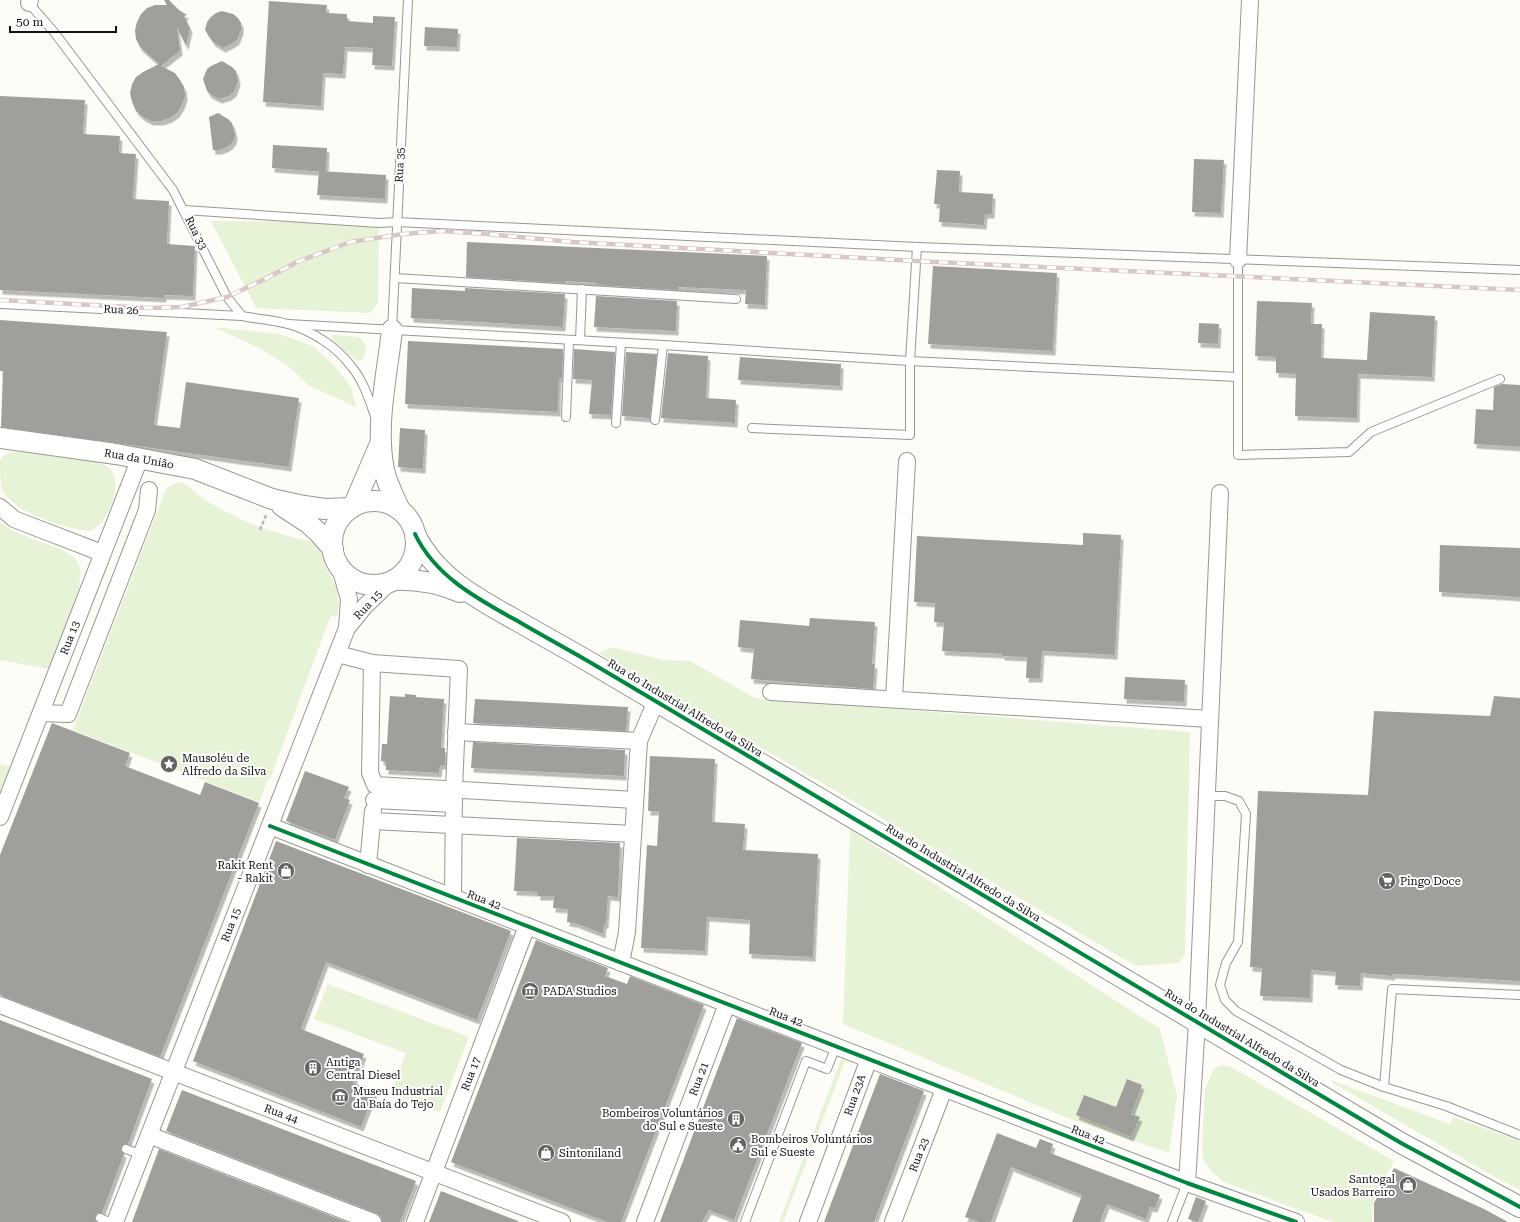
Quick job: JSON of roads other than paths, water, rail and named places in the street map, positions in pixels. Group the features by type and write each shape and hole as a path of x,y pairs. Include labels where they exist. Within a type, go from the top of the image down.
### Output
{"street":[{"path":"1238,260 1250,0"},
{"path":"392,330 380,437 387,483 400,510 409,521 415,534 416,549 412,562 404,573 392,581 383,584 370,585 358,582 347,575 338,565 333,550 332,539 340,518 352,508 364,502 377,501 389,504 400,510"},
{"path":"352,508 380,437"},
{"name":"Rua da União","path":"0,438 140,458 195,469 272,500 308,523 320,534 333,550"},
{"name":"Rua 13","path":"0,817 140,458"},
{"path":"894,699 907,461"},
{"path":"41,713 68,714 147,510 149,490"},
{"path":"1187,1183 1196,1022 1220,493"},
{"name":"Rua da União","path":"272,500 324,509 352,508"},
{"path":"0,506 5,512 19,521 102,553"},
{"name":"Rua do Industrial Alfredo da Silva","path":"415,534 421,547 443,573 475,597 656,701 1401,1143 1520,1206"},
{"name":"Rua 15","path":"115,1222 347,628 349,599 340,568"},
{"name":"Rua do Industrial Alfredo da Silva","path":"392,581 410,579 427,581 475,597"},
{"name":"Rua 15","path":"347,628 365,606 392,581"},
{"path":"338,654 372,663 459,669 453,825 453,897"},
{"path":"368,865 374,792 370,772 372,663"},
{"path":"771,692 1210,719"},
{"path":"621,963 627,932 639,741 656,701"},
{"path":"456,732 639,741"},
{"path":"374,792 454,797 635,800"},
{"path":"372,821 633,834"},
{"name":"Rua 42","path":"270,826 1187,1183 1296,1222"},
{"name":"Rua 17","path":"415,1222 527,926"},
{"name":"Rua 21","path":"645,1222 727,1004"},
{"name":"Rua 44","path":"0,1005 433,1172 526,1216 562,1222"},
{"name":"Rua 23A","path":"808,1222 869,1059"},
{"name":"Rua 23","path":"893,1222 944,1089"},
{"path":"149,1135 373,1222"}],"lane":[{"name":"Rua 35","path":"392,330 408,0"},
{"name":"Rua 33","path":"28,1 54,32 173,190 226,296 242,316"},
{"path":"184,210 379,223 397,222 917,247 1520,270"},
{"path":"752,428 910,435 910,361 917,247"},
{"path":"1238,260 1238,455 1349,452 1371,432 1500,379"},
{"path":"395,278 736,299"},
{"path":"580,340 582,289"},
{"name":"Rua 26","path":"0,304 242,316"},
{"path":"242,316 288,324 580,340 910,361 1237,377"},
{"path":"288,324 308,332 324,341 352,366 368,396 380,437"},
{"path":"566,417 570,340"},
{"path":"616,423 621,343"},
{"path":"655,420 663,345"},
{"path":"1206,796 1225,796 1239,801 1246,814 1238,942 1226,963 1220,985 1225,1000 1236,1011 1341,1070 1384,1087 1446,1106 1520,1135"},
{"path":"1384,1087 1392,989 1520,995"},
{"path":"745,1222 806,1061 827,1069 836,1046"},
{"path":"126,1149 142,1155"},
{"path":"1172,1222 1187,1183"},
{"path":"100,1218 109,1222"}],"railway":[{"path":"0,300 147,308 182,307 227,297 297,262 350,242 403,234 442,231 572,242 916,261 1520,290"}],"place":[{"name":"Mausoléu de Alfredo da Silva","path":"169,764"},
{"name":"Rakit Rent - Rakit","path":"286,871"},
{"name":"Pingo Doce","path":"1387,881"},
{"name":"PADA Studios","path":"530,991"},
{"name":"Antiga Central Diesel","path":"313,1068"},
{"name":"Museu Industrial da Baía do Tejo","path":"340,1097"},
{"name":"Bombeiros Voluntários do Sul e Sueste","path":"736,1119"},
{"name":"Bombeiros Voluntários Sul e Sueste","path":"738,1145"},
{"name":"Sintoniland","path":"546,1153"},
{"name":"Santogal Usados Barreiro","path":"1408,1185"}]}
